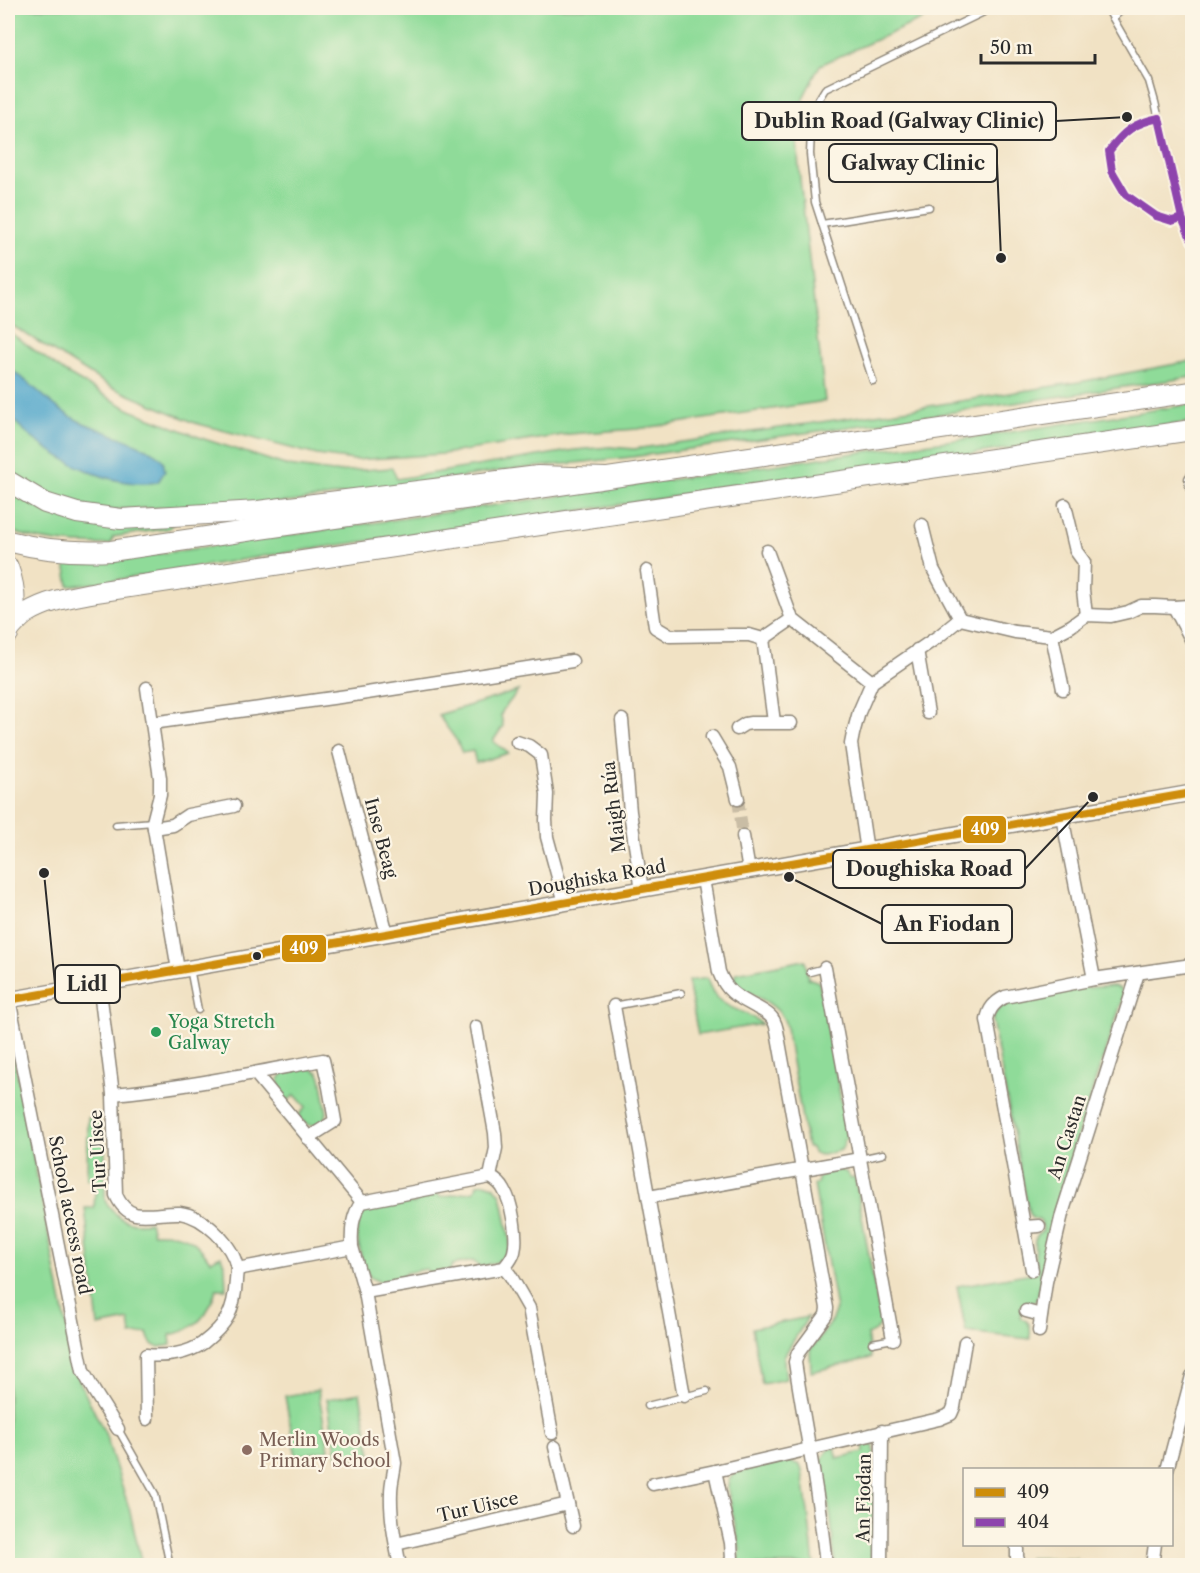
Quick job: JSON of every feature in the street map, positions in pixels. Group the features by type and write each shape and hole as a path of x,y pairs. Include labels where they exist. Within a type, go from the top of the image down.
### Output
{"main road":[{"path":"8,541 67,552 111,551 1192,392"},
{"path":"8,632 25,614 43,604 96,592 1192,430"},
{"path":"8,481 45,503 77,513 121,519 258,511 538,476 606,478"},
{"path":"8,567 15,599 8,632"}],"street":[{"path":"1065,505 1076,550 1084,562 1083,590 1086,615"},
{"path":"922,525 933,569 960,619 1015,632 1052,636 1086,615 1111,616 1141,606 1174,607 1188,606 1192,603"},
{"path":"767,551 792,619 872,682"},
{"path":"647,571 655,627 661,632 670,636 749,635 763,639"},
{"path":"1174,607 1192,641"},
{"path":"763,639 792,619"},
{"path":"867,851 851,744 859,712 872,682 960,619"},
{"path":"1052,636 1063,689"},
{"path":"763,639 774,722"},
{"path":"917,650 928,713"},
{"path":"152,723 572,661"},
{"path":"147,688 160,778 160,795 154,825 184,969"},
{"name":"Maigh Rúa","path":"622,720 630,812 642,890"},
{"path":"737,729 751,723 791,723"},
{"path":"712,737 730,767 738,799"},
{"path":"517,742 529,746 541,755 547,794 547,837 565,903"},
{"name":"Inse Beag","path":"339,751 387,934"},
{"name":"Doughiska Road","path":"8,1000 1192,793"},
{"path":"154,825 173,825 188,815 234,806"},
{"path":"1062,816 1094,979"},
{"path":"743,836 749,871"},
{"path":"703,879 719,972 723,982 738,998 772,1017 777,1026 827,1308 826,1315 798,1353 795,1362 810,1448 826,1566"},
{"path":"1032,1270 987,1020 988,1014 997,1001 1005,997 1094,979 1192,965"},
{"path":"825,968 892,1339"},
{"name":"An Castan","path":"1039,1331 1047,1274 1062,1214 1138,974"},
{"name":"Tur Uisce","path":"99,983 112,1094 116,1195 120,1204 135,1214 183,1213 197,1219 215,1231 224,1242 232,1253 237,1269 235,1300 219,1330 194,1350 168,1355 146,1355 147,1419"},
{"name":"School access road","path":"8,1000 83,1371 118,1429"},
{"path":"614,1006 684,1396"},
{"path":"476,1027 495,1133 496,1148 490,1178"},
{"name":"Tur Uisce","path":"112,1094 255,1073 323,1060 336,1127 308,1138"},
{"path":"255,1073 362,1202"},
{"path":"649,1197 860,1159"},
{"path":"365,1292 504,1268 514,1253 516,1239 504,1189 496,1180 490,1178 362,1202 356,1209 351,1233 352,1247 365,1292 395,1463 391,1490 400,1566"},
{"path":"1024,1227 1039,1226"},
{"path":"237,1269 352,1247"},
{"path":"504,1268 529,1308 552,1433"},
{"path":"1026,1311 1041,1315"},
{"name":"An Fiodan","path":"653,1484 939,1419 951,1414 965,1341"},
{"path":"1168,1468 1192,1376"},
{"name":"An Fiodan","path":"881,1566 882,1431"},
{"path":"555,1447 573,1526"},
{"path":"715,1471 731,1543 732,1559 728,1566"},
{"name":"Tur Uisce","path":"396,1544 568,1504"},
{"path":"1017,1546 1020,1566"},
{"path":"1152,1566 1155,1546"}],"lane":[{"path":"873,381 815,202 810,154 814,111 825,89 992,8"},
{"path":"1107,8 1149,81 1182,218 1192,241"},
{"path":"1113,18 1123,8"},
{"path":"1159,118 1131,126 1119,137 1109,151 1112,171 1125,195 1156,216 1172,221 1182,218"},
{"path":"822,224 929,207"},
{"path":"116,825 154,825"},
{"path":"810,972 825,968"},
{"path":"184,969 198,1010"},
{"path":"614,1006 681,993"},
{"path":"860,1159 883,1154"},
{"path":"872,1343 892,1339"},
{"path":"646,1406 707,1391"},
{"path":"118,1429 155,1494 170,1566"}],"green space":[{"path":"8,8 947,8 820,65 804,96 796,126 799,170 825,401 637,429 569,434 443,454 354,460 317,455 195,423 111,387 8,323"},
{"path":"8,331 66,373 130,410 204,439 288,466 333,472 392,468 397,479 575,450 610,447 634,449 917,408 1192,361 1192,377 906,419 632,457 508,470 292,502 106,510 70,504 36,490 8,471"},
{"path":"1192,404 1192,422 277,554 97,583 69,586 65,563 88,564 978,437"},
{"path":"8,489 172,524 170,528 113,537 111,544 72,544 32,538 8,530"},
{"path":"518,691 503,710 501,715 503,726 493,741 508,753 476,763 473,751 462,753 457,741 438,715"},
{"path":"805,960 808,978 819,982 848,1138 845,1139 841,1150 823,1155 815,1154 810,1147 807,1147 785,1022 776,1009 762,999 732,985 736,973"},
{"path":"707,978 716,997 762,1024 698,1035 688,981"},
{"path":"1114,986 1122,991 1122,1001 1063,1184 1038,1296 1033,1303 1022,1305 1020,1318 1030,1326 1030,1339 966,1332 957,1286 1038,1272 1034,1249 1036,1238 1043,1230 1041,1221 1032,1218 1029,1214 992,1021 994,1015 1007,1003 1083,988"},
{"path":"8,1028 74,1365 81,1385 105,1433 129,1508 142,1565 8,1565"},
{"path":"310,1068 318,1072 321,1077 327,1113 323,1123 315,1125 303,1122 298,1116 306,1107 295,1095 286,1102 278,1091 279,1079 285,1071"},
{"path":"98,1117 99,1141 105,1144 105,1201 110,1207 119,1217 129,1222 150,1222 153,1233 179,1235 193,1241 210,1261 221,1256 225,1267 226,1289 216,1289 210,1307 194,1325 170,1335 171,1345 162,1347 153,1345 147,1333 131,1335 129,1320 98,1326 85,1208 94,1208 96,1180 87,1179 88,1118"},
{"path":"841,1170 846,1172 851,1179 855,1178 881,1323 876,1330 867,1335 871,1358 811,1372 810,1350 830,1324 836,1309 814,1185 823,1173"},
{"path":"485,1183 494,1186 501,1195 510,1240 510,1248 505,1257 480,1267 473,1261 452,1265 450,1271 431,1275 426,1269 405,1273 401,1281 382,1283 371,1278 362,1261 357,1235 357,1222 365,1204 388,1199 393,1206 415,1203 419,1196 435,1193 441,1197 475,1191 477,1184"},
{"path":"808,1317 784,1356 786,1379 762,1384 752,1328"},
{"path":"318,1390 329,1450 296,1456 285,1396"},
{"path":"360,1393 371,1454 338,1460 327,1399"},
{"path":"863,1441 870,1442 874,1447 874,1565 835,1565 822,1460 827,1452 835,1447 837,1458 864,1452"},
{"path":"789,1460 800,1465 802,1471 814,1565 736,1565 740,1549 728,1491 729,1480 737,1472"},
{"path":"1029,1558 1076,1559 1075,1565 1030,1566"}],"water":[{"path":"8,368 69,416 138,445 158,456 163,461 165,471 158,482 125,482 108,478 75,465 44,447 8,414"}],"tunnel":[{"path":"738,799 743,836"}],"transit line":[{"name":"404","path":"1159,118 1136,125 1120,138 1109,151 1112,171 1126,195 1156,216 1172,221 1182,218"},
{"name":"404","path":"1159,118 1182,218 1192,241"},
{"name":"409","path":"8,1000 1192,793"}],"place":[{"name":"Dublin Road (Galway Clinic)","path":"1127,117"},
{"name":"Galway Clinic","path":"1001,258"},
{"name":"Doughiska Road","path":"1093,797"},
{"name":"Lidl","path":"44,873"},
{"name":"An Fiodan","path":"789,877"},
{"name":"Yoga Stretch Galway","path":"156,1032"},
{"name":"Merlin Woods Primary School","path":"247,1450"}]}
